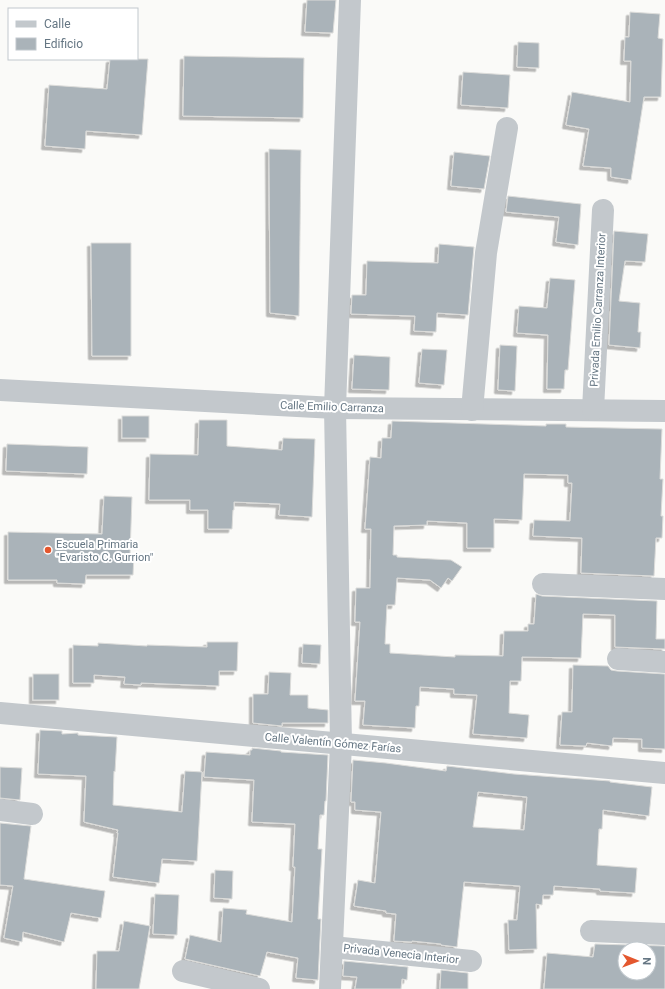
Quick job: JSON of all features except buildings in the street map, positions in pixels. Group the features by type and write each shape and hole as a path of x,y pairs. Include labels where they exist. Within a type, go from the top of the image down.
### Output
{"street":[{"path":"330,989 341,744 335,408 350,0"},
{"path":"472,410 486,253 507,128"},
{"name":"Privada Emilio Carranza Interior","path":"593,410 603,210"},
{"name":"Calle Emilio Carranza","path":"0,390 335,408 665,411"},
{"path":"543,584 665,589"},
{"path":"618,659 665,662"},
{"name":"Calle Valentín Gómez Farías","path":"0,713 665,773"},
{"path":"0,810 32,814"},
{"path":"591,931 665,934"},
{"name":"Privada Venecia Interior","path":"332,947 470,961"},
{"path":"183,971 259,989"}],"place":[{"name":"Escuela Primaria \"Evaristo C. Gurrion\"","path":"48,550"}]}
